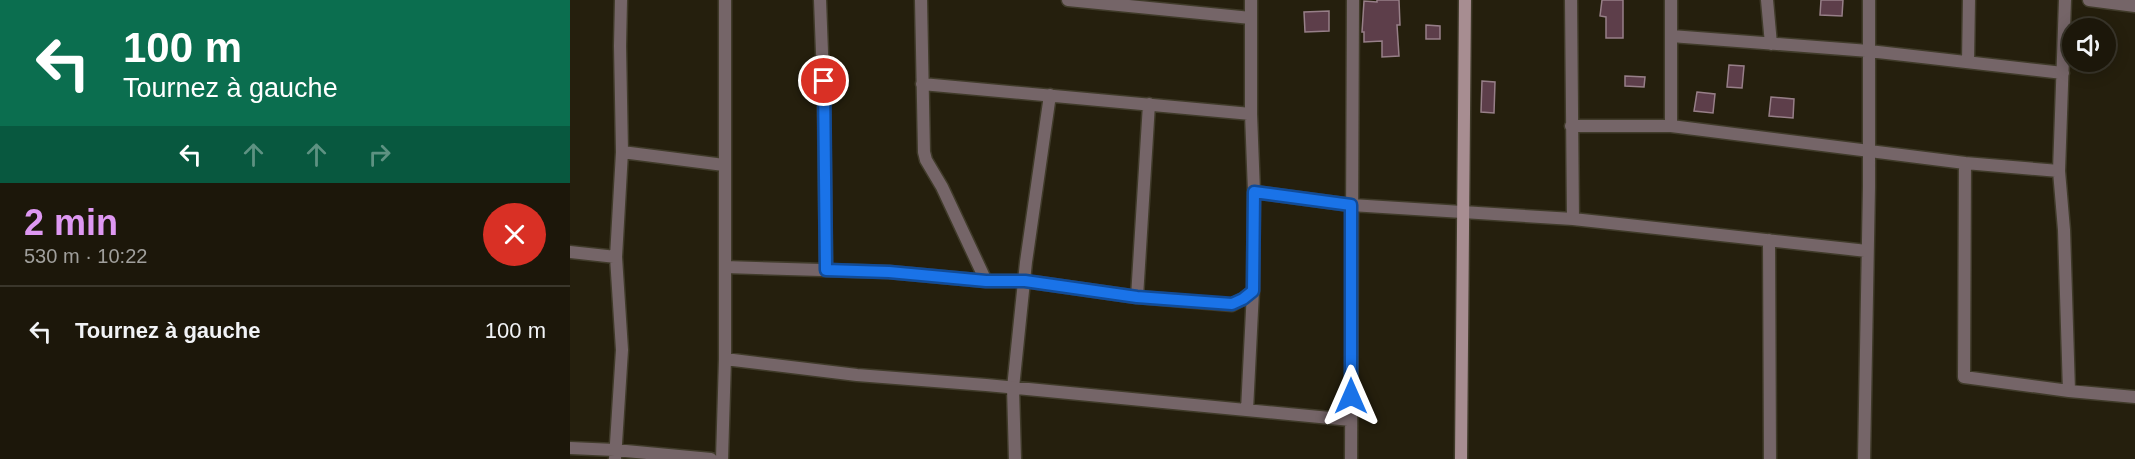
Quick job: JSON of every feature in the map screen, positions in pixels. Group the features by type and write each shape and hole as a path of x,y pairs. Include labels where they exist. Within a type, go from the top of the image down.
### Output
{"street":[{"path":"615,454 622,350 616,257 622,152 621,0"},
{"path":"722,459 725,359 725,0"},
{"path":"820,0 825,105 826,270"},
{"path":"921,0 924,152 986,281"},
{"path":"1068,0 1251,18"},
{"path":"1247,410 1253,291 1254,192 1251,0"},
{"path":"1351,459 1353,0"},
{"path":"1461,459 1465,0"},
{"path":"1571,0 1573,219"},
{"path":"1671,0 1671,126"},
{"path":"1767,0 1771,44"},
{"path":"1864,459 1869,0"},
{"path":"1968,62 1969,0"},
{"path":"2065,0 2059,171 2064,230 2069,391"},
{"path":"2089,0 2135,6"},
{"path":"1671,36 1869,51 2062,73"},
{"path":"922,84 1251,114"},
{"path":"1015,459 1013,388 1050,95"},
{"path":"1137,297 1149,104"},
{"path":"1571,126 1671,126 1965,163 2059,171"},
{"path":"622,152 724,165"},
{"path":"1965,163 1964,377 2135,397"},
{"path":"1254,192 1351,205 1573,219 1867,251"},
{"path":"1769,240 1770,459"},
{"path":"570,252 616,257"},
{"path":"725,267 889,272 986,281 1025,281 1137,297 1232,304 1253,291"},
{"path":"725,359 857,375 1351,420"},
{"path":"570,448 615,454 711,459"}],"building":[{"path":"1377,0 1399,0 1400,25 1397,25 1399,56 1382,57 1382,41 1364,42 1364,32 1362,32 1364,1 1377,2"},
{"path":"1602,0 1623,0 1623,38 1606,38 1606,17 1600,16"},
{"path":"1821,0 1843,0 1842,16 1820,15"},
{"path":"1329,11 1329,31 1305,32 1304,12"},
{"path":"1426,25 1440,26 1440,39 1426,39"},
{"path":"1729,65 1744,66 1742,88 1727,87"},
{"path":"1625,76 1645,77 1644,87 1625,86"},
{"path":"1482,81 1495,82 1494,113 1481,112"},
{"path":"1697,92 1715,94 1713,113 1694,111"},
{"path":"1771,97 1794,99 1793,118 1769,116"}],"route":[{"path":"824,81 826,270 889,272 986,281 1025,281 1137,297 1232,304 1253,291 1254,192 1351,205 1351,396"}]}
